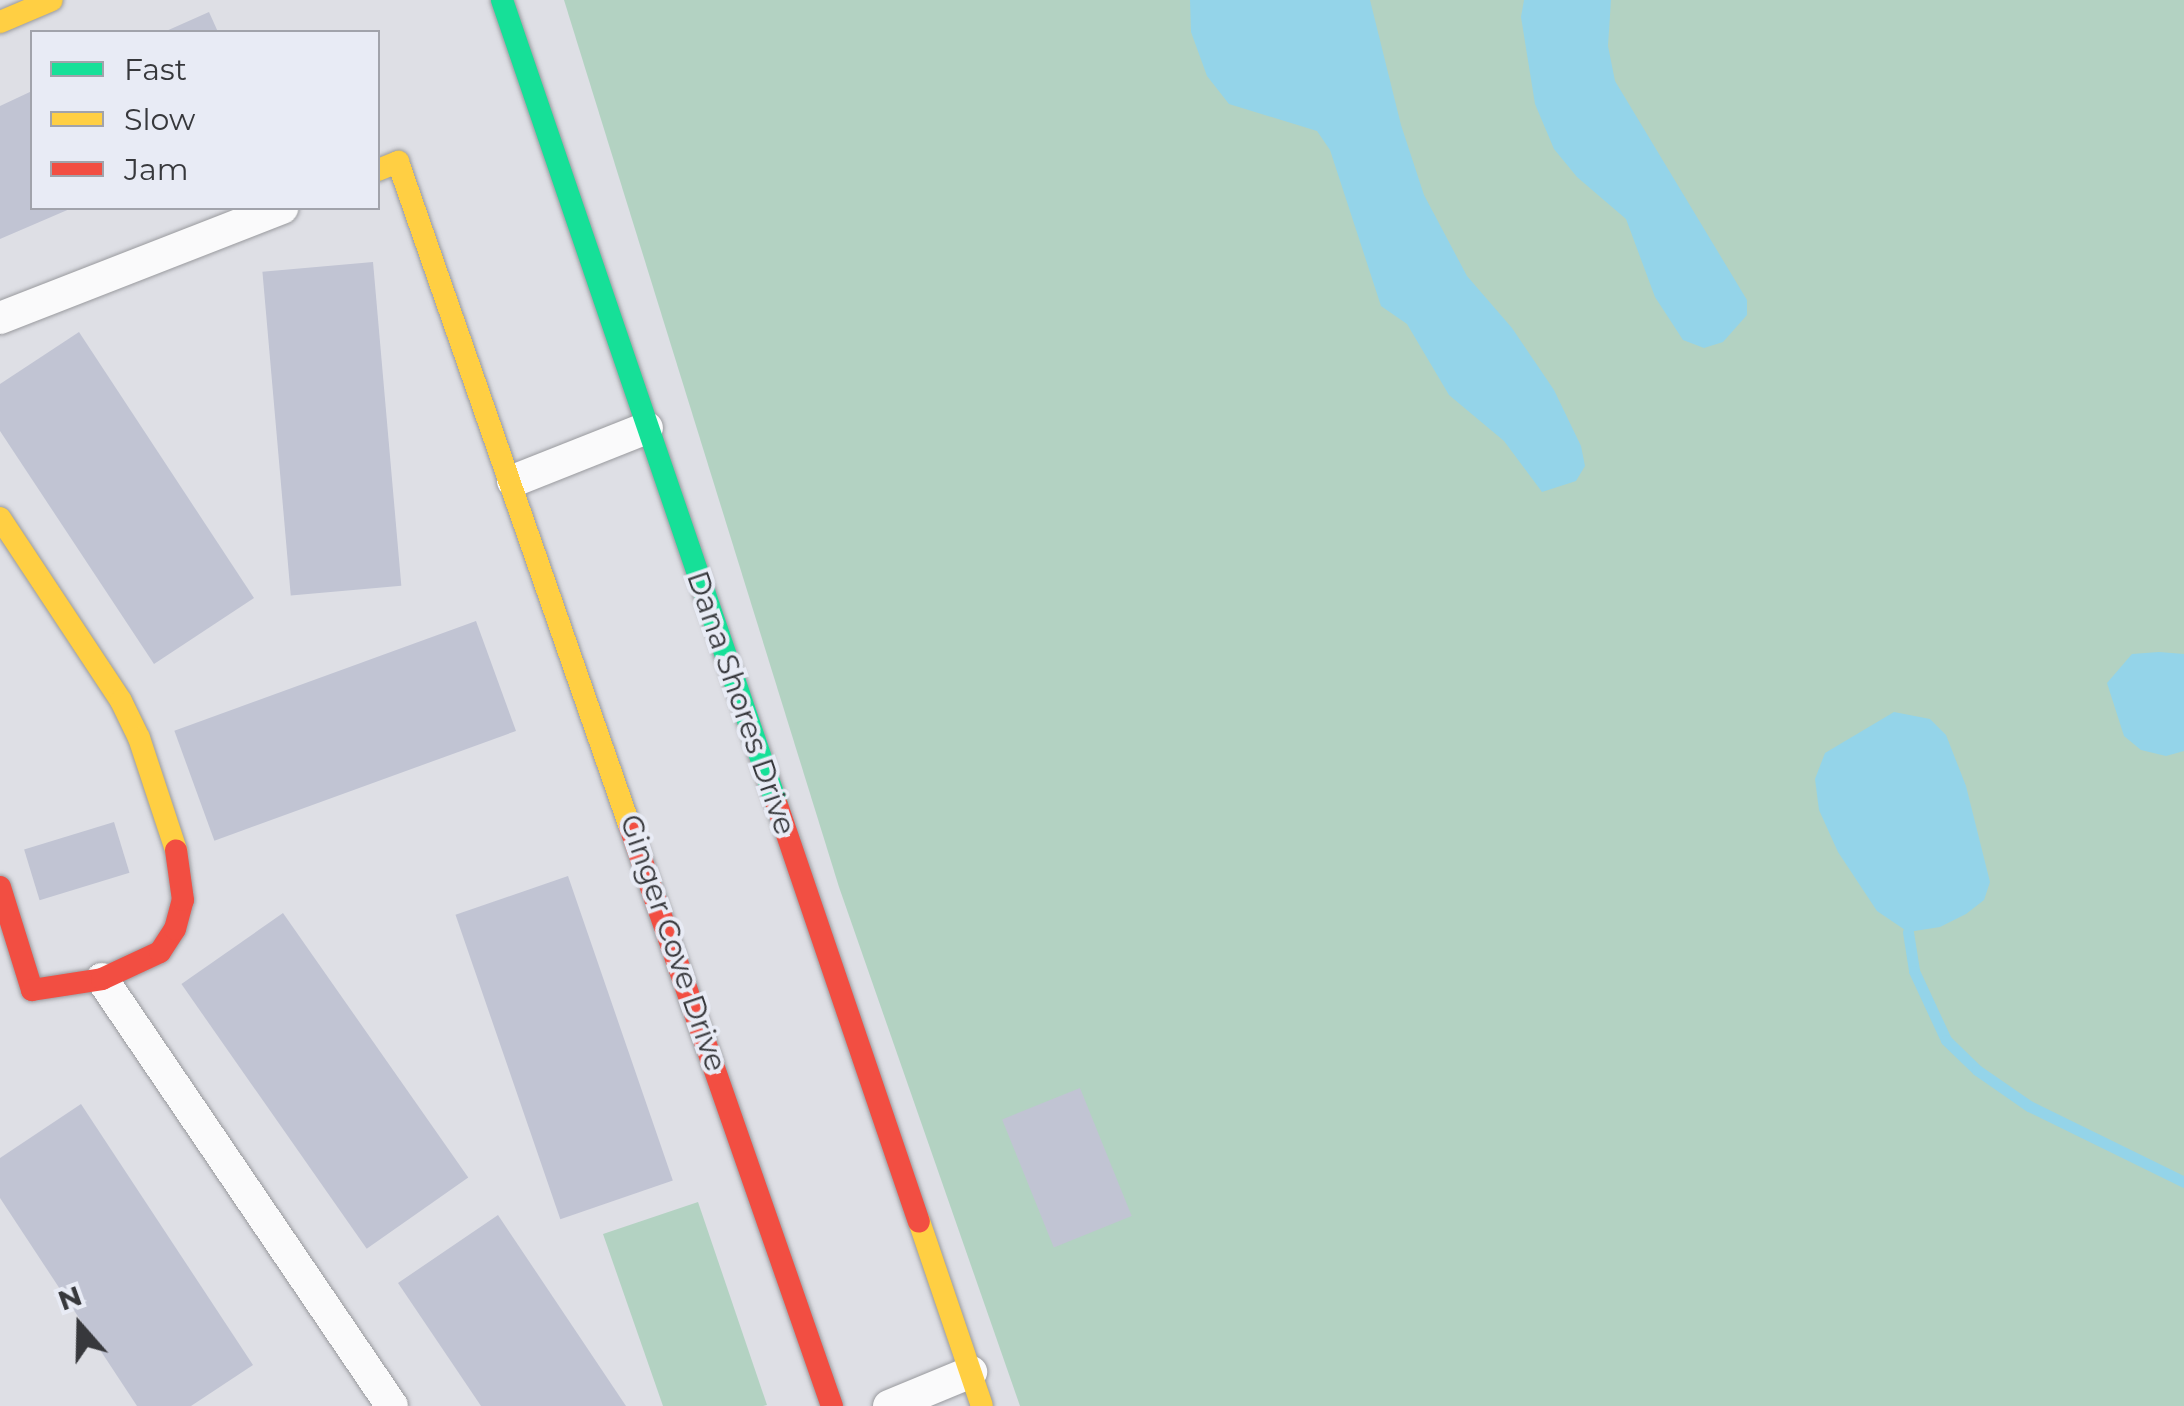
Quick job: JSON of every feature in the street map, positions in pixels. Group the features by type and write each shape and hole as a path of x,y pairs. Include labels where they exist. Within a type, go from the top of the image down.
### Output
{"street":[{"path":"0,22 52,0"},
{"name":"Dana Shores Drive","path":"502,0 982,1406"},
{"name":"Ginger Cove Drive","path":"380,169 398,162 513,481 832,1406"},
{"path":"0,318 277,210"},
{"path":"513,481 646,428"},
{"path":"0,518 121,701 140,738 180,860 183,900 175,930 160,952 102,979 32,990 0,887"},
{"path":"102,979 392,1406"},
{"path":"889,1406 970,1372"}],"green space":[{"path":"564,0 2184,0 2184,1406 1020,1406 839,887"},
{"path":"698,1202 767,1405 663,1406 603,1234"}],"water":[{"path":"1190,0 1370,0 1401,125 1424,195 1467,276 1512,328 1554,390 1581,446 1585,466 1576,481 1542,492 1504,441 1449,395 1407,324 1381,306 1330,150 1317,131 1229,104 1207,76 1191,32"},
{"path":"1524,0 1611,0 1608,46 1615,81 1747,300 1747,315 1723,342 1704,348 1683,340 1655,297 1626,219 1577,177 1554,149 1535,104 1521,17"},
{"path":"2132,654 2184,654 2184,751 2166,756 2141,750 2124,736 2107,683"},
{"path":"1894,712 1930,719 1946,735 1966,786 1990,882 1984,900 1966,914 1940,927 1908,932 1877,911 1838,852 1819,810 1815,779 1825,753"}],"building":[{"path":"209,12 217,30 168,30"},
{"path":"30,92 30,210 67,210 0,239 0,106"},
{"path":"373,262 401,586 291,595 262,272"},
{"path":"79,332 254,598 154,664 0,431 0,384"},
{"path":"476,621 516,731 214,841 174,731"},
{"path":"114,822 129,873 40,900 24,849"},
{"path":"568,876 673,1180 560,1219 455,915"},
{"path":"283,913 468,1178 367,1249 181,984"},
{"path":"1080,1088 1132,1216 1054,1247 1002,1119"},
{"path":"81,1104 253,1365 191,1406 137,1406 0,1198 0,1158"},
{"path":"498,1215 626,1406 481,1406 398,1283"}],"waterway":[{"path":"1908,932 1914,971 1946,1040 1977,1070 2029,1106 2184,1182"}],"traffic: fast":[{"path":"502,0 777,805"}],"traffic: slow":[{"path":"0,22 52,0"},
{"path":"380,169 398,162 630,827"},
{"path":"0,518 121,701 139,738 176,850"},
{"path":"919,1221 982,1406"}],"traffic: jam":[{"path":"777,805 919,1221"},
{"path":"630,827 832,1406"},
{"path":"0,887 32,990 102,979 160,952 175,929 183,900 176,850"}]}
